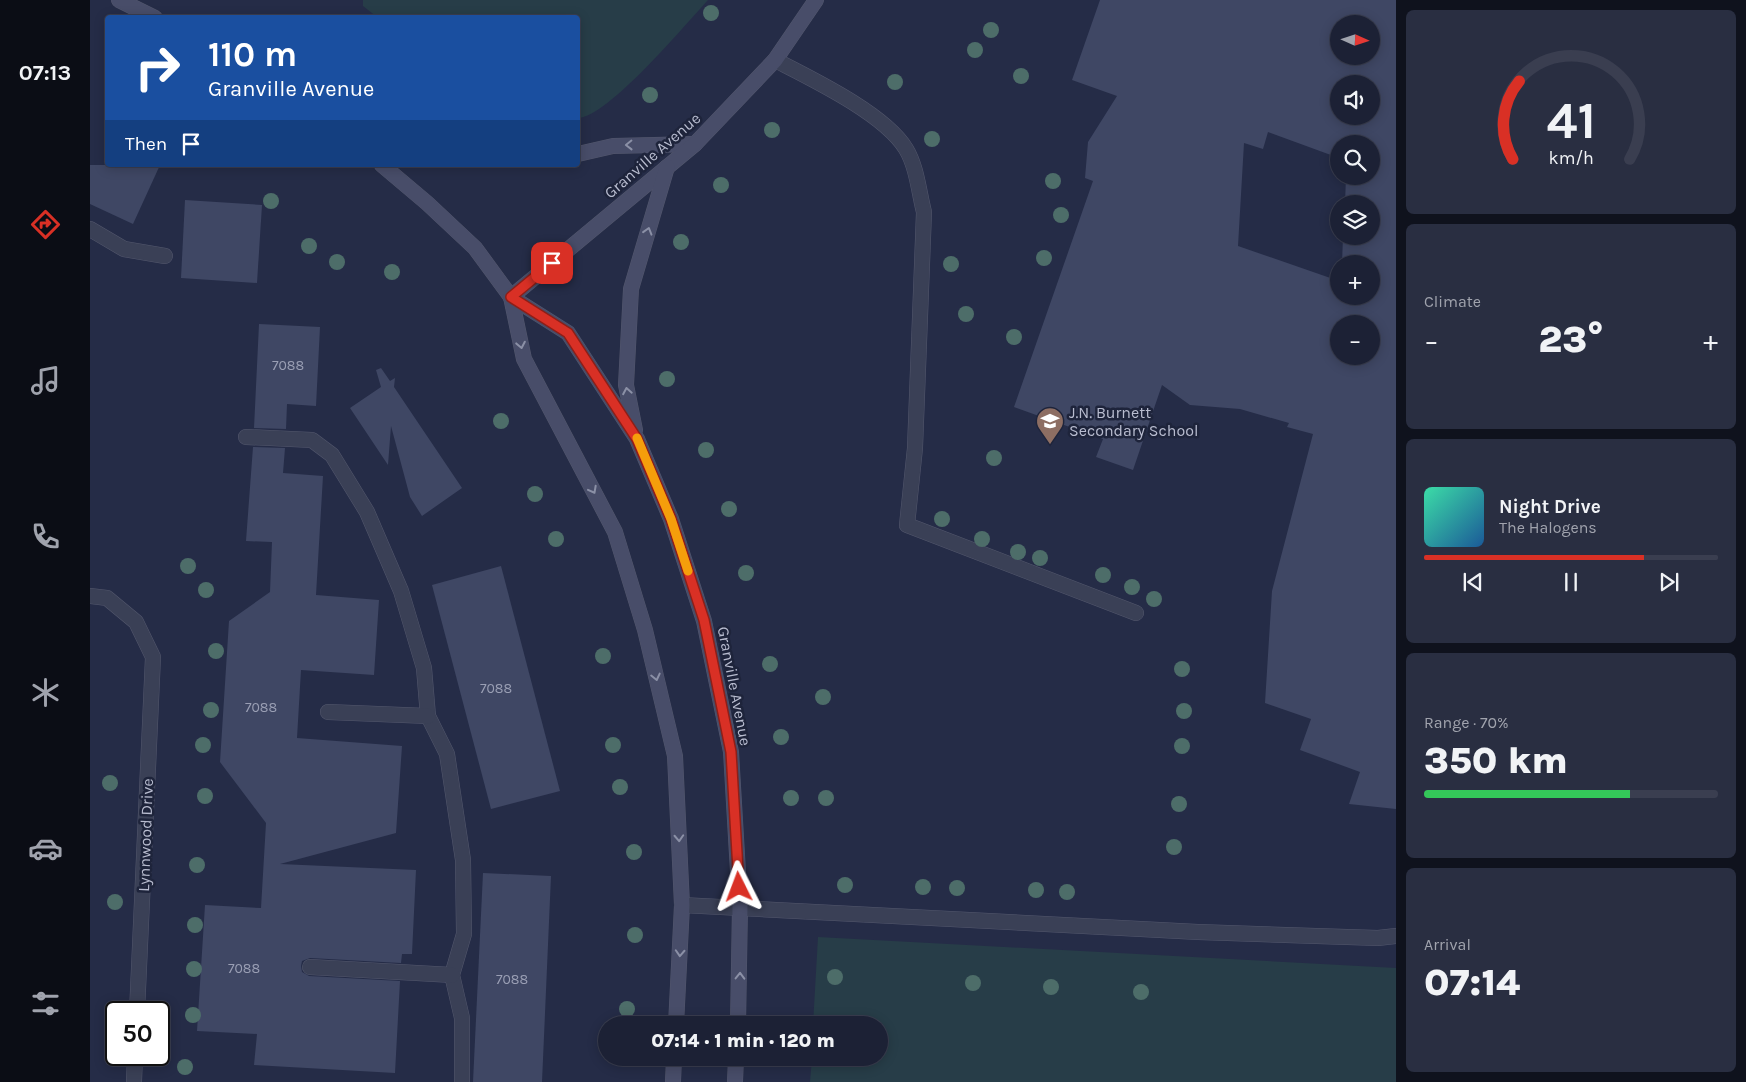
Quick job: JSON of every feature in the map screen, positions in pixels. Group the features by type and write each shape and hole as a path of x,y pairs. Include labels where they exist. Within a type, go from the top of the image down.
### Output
{"main road":[{"path":"119,0 149,15"},
{"name":"Granville Avenue","path":"738,1016 740,906 731,752 704,620 671,519 637,439 568,333 511,297 695,144 775,60 816,0"},
{"path":"580,154 613,146 695,144"},
{"path":"637,439 626,385 631,289 668,166"},
{"path":"384,167 428,203 475,248 511,297 524,358 615,532 645,630 675,756 682,905 676,1016"},
{"path":"673,1082 674,1066"},
{"path":"735,1082 736,1066"}],"street":[{"path":"775,60 826,86 892,130 907,150 915,175 924,212 917,418 907,525 1136,612"},
{"path":"90,230 124,249 165,256"},
{"path":"246,437 312,440 332,455 367,512 401,591 424,668 428,716 447,754 463,860 464,934 452,975 462,1018 462,1082"},
{"name":"Lynnwood Drive","path":"90,596 107,598 136,622 153,657 137,1001"},
{"path":"328,712 428,716"},
{"path":"682,905 740,906 1198,932 1378,938 1396,936"},
{"path":"310,967 452,975"},
{"path":"134,1082 135,1066"}],"shaded area":[{"path":"363,0 708,0 665,48 626,87 608,103 591,114 580,117 580,15 374,15 363,6"},
{"path":"818,937 1396,968 1396,1082 810,1082 811,1066 888,1066 888,1016 814,1016"}],"building":[{"path":"1100,0 1396,0 1396,809 1349,804 1360,772 1300,750 1311,719 1265,703 1272,591 1313,434 1287,427 1289,423 1240,409 1190,405 1162,385 1133,470 1096,457 1103,439 1014,407 1093,181 1085,178 1088,142 1117,96 1072,80","holes":["1268,132 1330,155 1330,135 1380,135 1380,185 1346,185 1345,195 1380,195 1380,245 1343,245 1342,255 1380,255 1380,305 1330,305 1330,278 1238,246 1244,143 1263,149"]},
{"path":"90,165 105,165 105,167 159,167 133,224 90,204"},
{"path":"185,200 262,205 257,283 181,278"},
{"path":"259,324 320,327 316,406 287,404 286,429 254,428"},
{"path":"381,368 390,381 395,378 394,387 462,488 422,516 410,497 391,426 388,465 350,408 381,387 376,370"},
{"path":"253,447 285,448 283,473 323,476 316,595 379,600 374,675 301,670 297,738 402,746 396,833 280,864 416,870 412,954 402,954 401,963 310,958 302,961 301,966 302,972 309,976 400,981 395,1073 254,1065 257,1034 197,1031 205,905 261,908 266,823 220,762 229,621 270,592 272,542 246,541"},
{"path":"501,566 560,791 491,809 432,585"},
{"path":"483,873 551,876 542,1082 473,1082"}],"slow traffic":[{"path":"637,438 671,519 688,571"}],"place":[{"name":"J.N. Burnett Secondary School","path":"1050,445"}],"route":[{"path":"552,263 511,297 568,333 637,439 671,519 704,620 731,752 739,887"}]}
